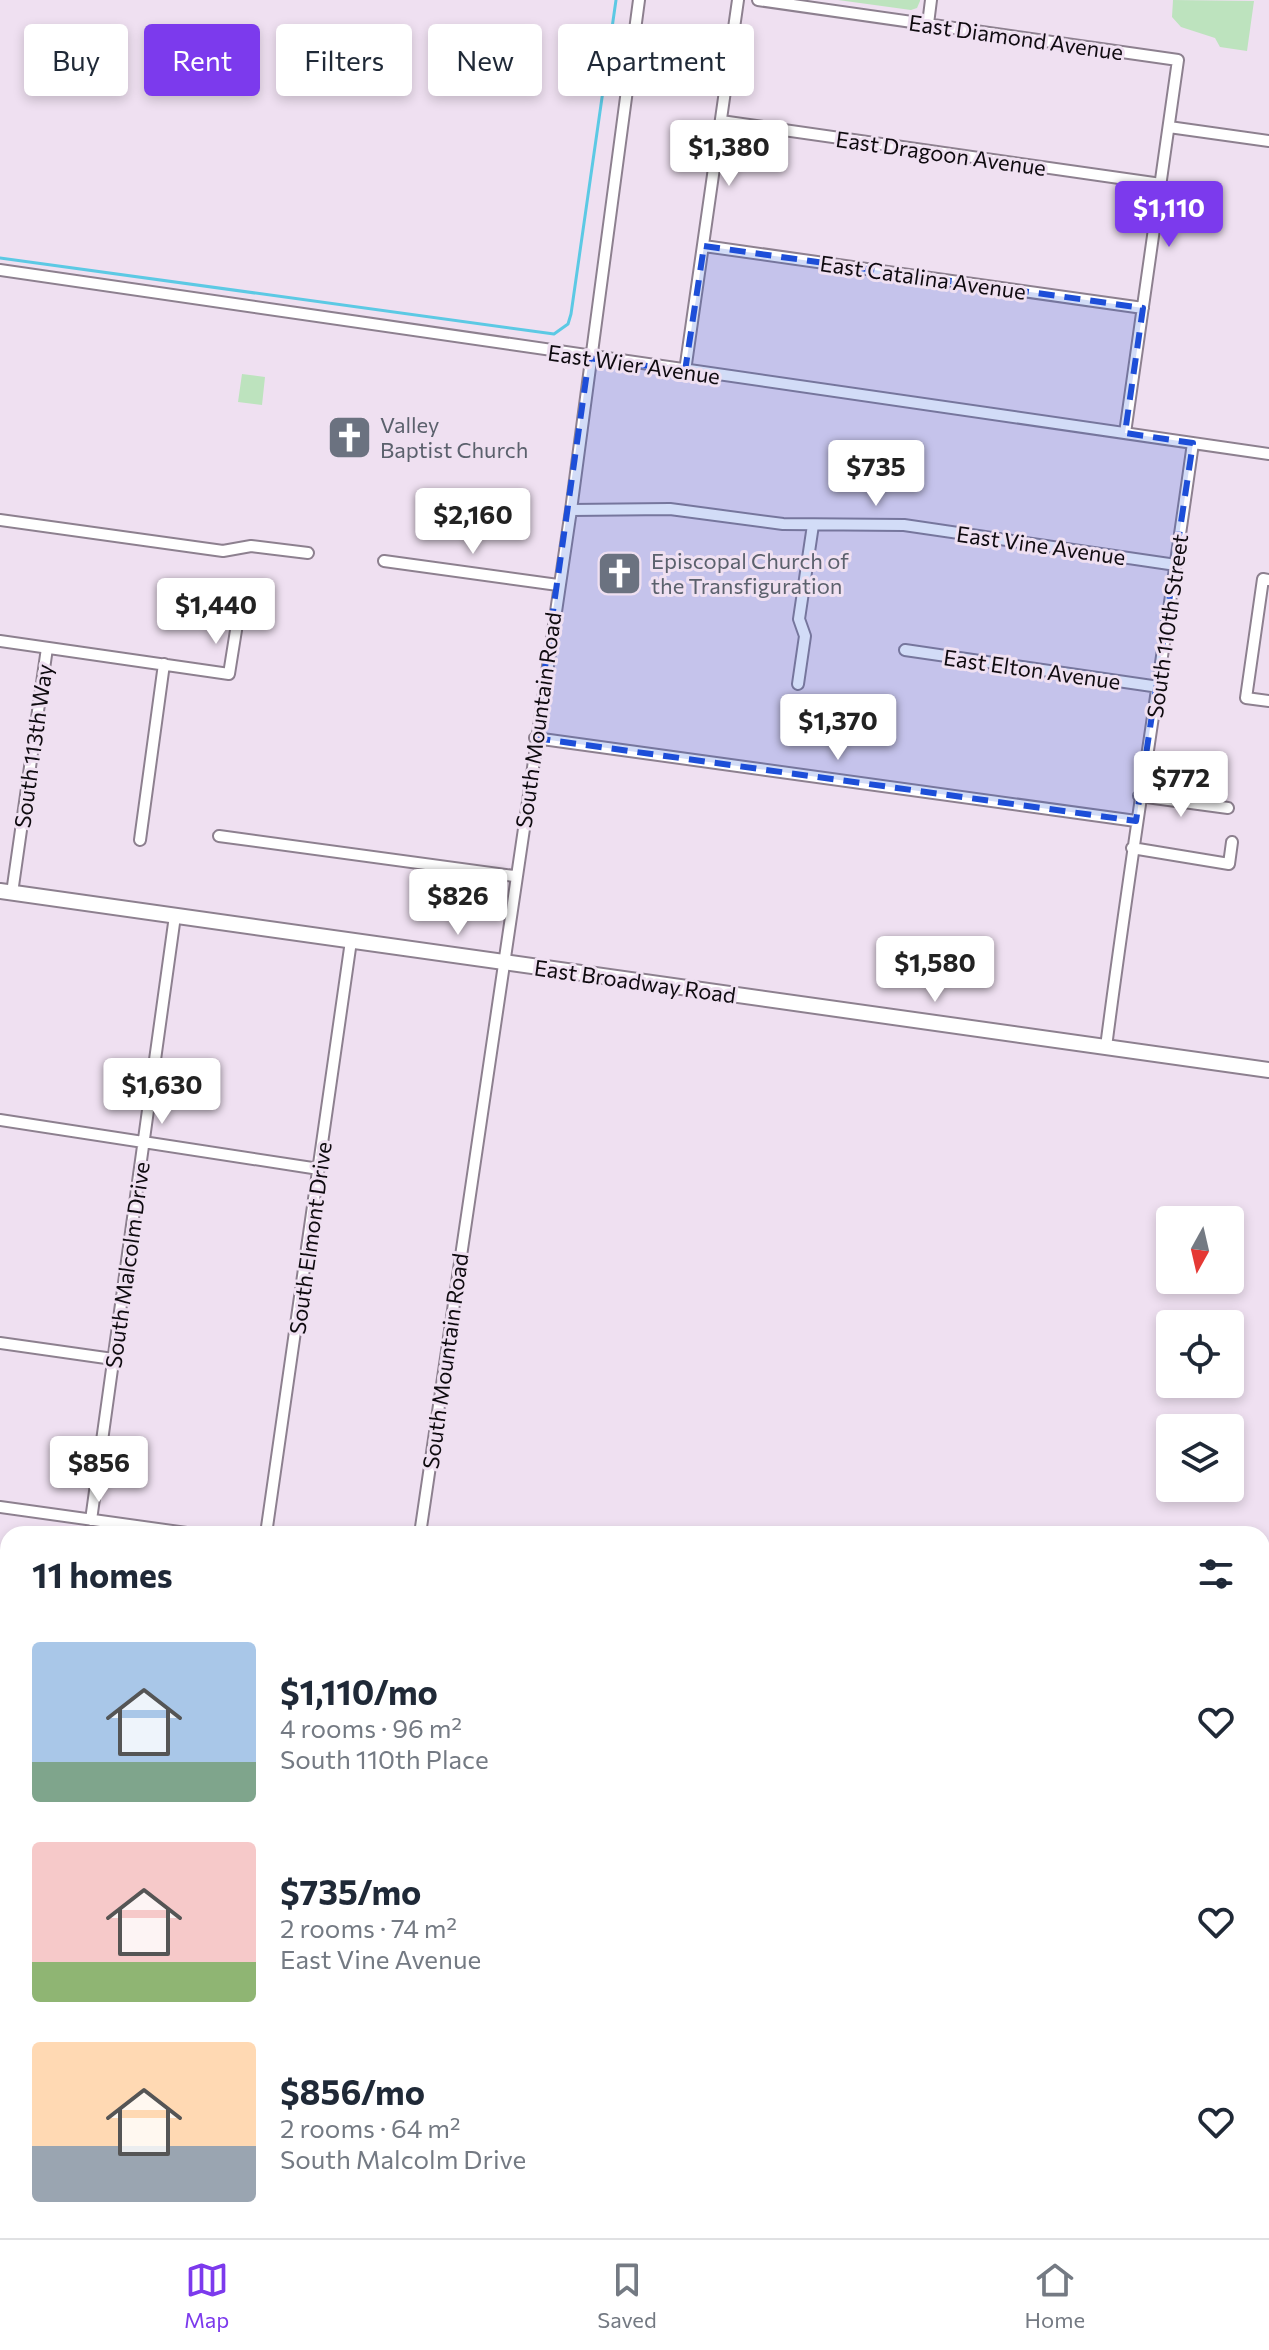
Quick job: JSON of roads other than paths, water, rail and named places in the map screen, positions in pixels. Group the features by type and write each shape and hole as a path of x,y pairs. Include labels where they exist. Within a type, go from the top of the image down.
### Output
{"main road":[{"name":"East Broadway Road","path":"6,892 1269,1070"}],"street":[{"name":"South Mountain Road","path":"421,1526 514,876 571,510 639,0"},
{"path":"685,371 738,0"},
{"name":"East Diamond Avenue","path":"758,0 1178,60 1169,127"},
{"path":"928,24 931,0"},
{"name":"East Dragoon Avenue","path":"721,121 1161,184"},
{"path":"1125,433 1169,127 1269,141"},
{"name":"East Catalina Avenue","path":"704,246 1143,308"},
{"name":"East Wier Avenue","path":"0,270 589,358 1269,454"},
{"name":"South 110th Street","path":"1106,1047 1139,796 1159,687 1193,443"},
{"name":"East Vine Avenue","path":"571,510 670,509 783,524 904,525 1176,565"},
{"path":"0,520 223,551 251,546 308,553"},
{"path":"798,684 805,636 799,619 813,525"},
{"path":"384,561 558,585"},
{"path":"1266,580 1246,698 1269,701"},
{"path":"0,641 229,674 237,624"},
{"name":"South 113th Way","path":"6,892 47,648"},
{"name":"East Elton Avenue","path":"905,650 1159,687"},
{"path":"140,840 164,664"},
{"path":"535,738 1136,821"},
{"path":"1139,796 1228,808"},
{"path":"219,836 514,876"},
{"path":"1132,848 1229,864 1232,842"},
{"name":"South Malcolm Drive","path":"91,1520 175,916"},
{"name":"South Elmont Drive","path":"267,1526 351,941"},
{"path":"0,1120 319,1169"},
{"path":"0,1343 113,1359"},
{"path":"0,1507 91,1520 105,1526"}],"waterway":[{"path":"0,258 554,334 568,324 571,314 616,0"}],"place":[{"name":"Valley Baptist Church","path":"349,437"},
{"name":"Episcopal Church of the Transfiguration","path":"620,573"}]}
